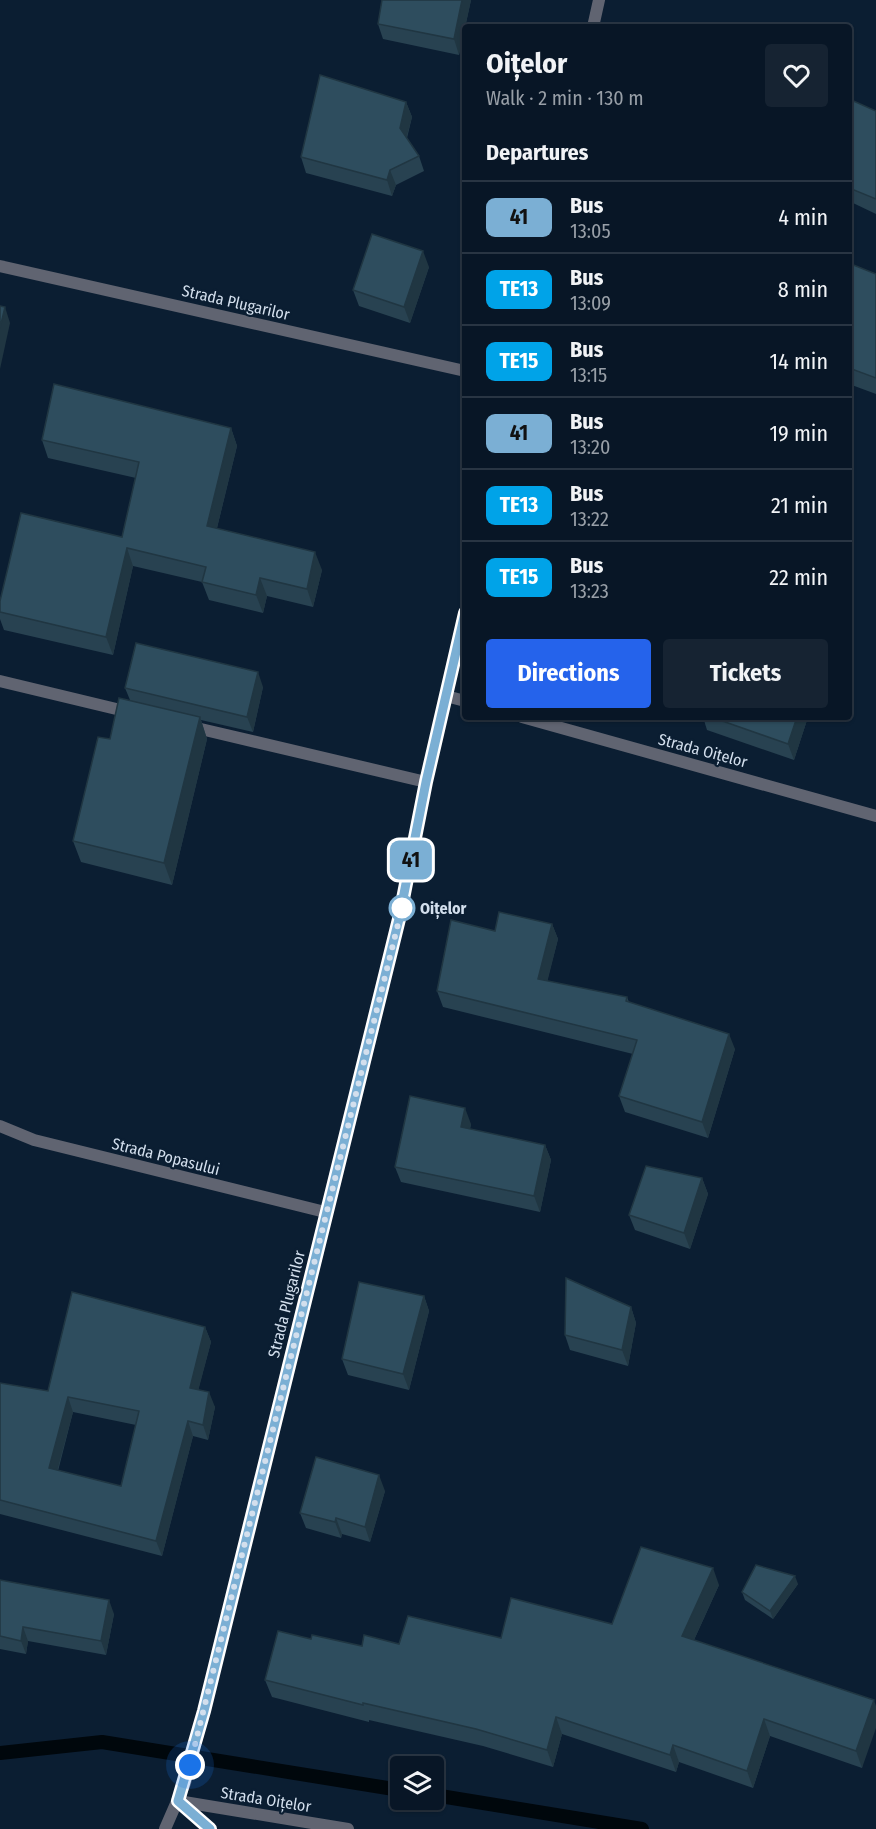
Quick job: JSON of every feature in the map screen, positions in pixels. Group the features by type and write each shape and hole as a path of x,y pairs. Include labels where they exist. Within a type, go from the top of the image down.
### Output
{"street":[{"path":"594,24 598,0"},
{"name":"Strada Plugarilor","path":"0,266 462,370"},
{"name":"Strada Plugarilor","path":"165,1829 185,1783 204,1711 325,1212 399,919 426,782 462,626"},
{"path":"0,681 150,717"},
{"path":"446,696 462,700"},
{"name":"Strada Oițelor","path":"533,720 876,816"},
{"path":"173,722 426,782"},
{"name":"Strada Popasului","path":"0,1126 34,1140 325,1212"},
{"path":"178,1801 210,1829"},
{"name":"Strada Oițelor","path":"178,1801 348,1829"}],"building":[{"path":"382,0 462,0 454,39 378,24"},
{"path":"320,75 406,102 400,128 419,156 390,170 387,180 301,157"},
{"path":"852,100 876,111 876,199 852,189"},
{"path":"372,234 423,251 404,307 353,290"},
{"path":"852,264 876,274 876,378 852,369"},
{"path":"0,306 5,307 0,328"},
{"path":"54,384 231,428 207,526 315,552 307,589 260,578 256,595 202,582 206,567 127,548 106,637 0,612 0,601 21,513 122,537 139,462 42,440"},
{"path":"136,643 258,672 247,717 125,688"},
{"path":"119,698 200,717 164,863 73,841 98,737 110,739"},
{"path":"720,720 796,720 788,744"},
{"path":"499,912 552,924 538,979 627,997 626,1001 729,1034 702,1122 619,1096 637,1040 437,991 451,920 495,931"},
{"path":"410,1096 465,1108 461,1127 545,1145 534,1196 395,1167"},
{"path":"646,1166 702,1178 684,1233 629,1215"},
{"path":"566,1278 631,1307 622,1350 565,1335"},
{"path":"359,1282 424,1296 403,1374 342,1359"},
{"path":"72,1292 205,1327 190,1388 209,1392 203,1425 188,1421 156,1541 0,1500 0,1383 48,1391","holes":["68,1397 139,1411 121,1486 49,1468"]},
{"path":"316,1457 379,1475 365,1527 336,1518 335,1522 300,1513"},
{"path":"641,1547 713,1568 682,1636 874,1700 856,1751 764,1719 747,1771 673,1745 670,1755 556,1717 547,1750 476,1729 363,1703 363,1705 265,1680 278,1631 311,1639 312,1635 362,1646 364,1635 399,1644 408,1616 501,1638 511,1598 612,1624"},
{"path":"756,1565 795,1576 770,1611 742,1592"},
{"path":"0,1580 109,1600 101,1641 23,1627 21,1641 0,1636"}],"waterway":[{"path":"0,1753 102,1742 390,1788"},
{"path":"444,1797 642,1829"}],"bus line":[{"name":"41","path":"210,1829 178,1801 204,1711 325,1212 357,1093 399,919 426,782 462,626"}],"place":[{"name":"Oițelor","path":"402,908"}],"route":[{"path":"190,1765 402,908"}]}
